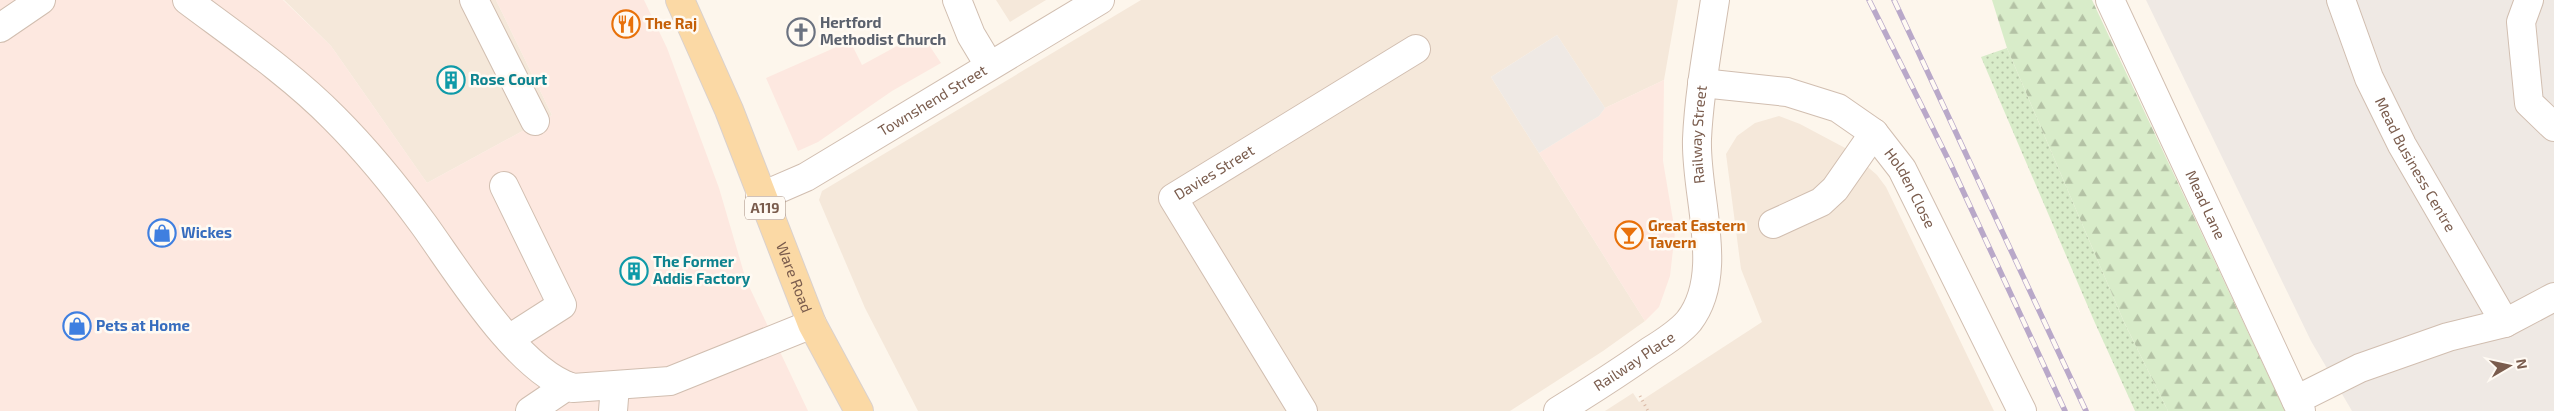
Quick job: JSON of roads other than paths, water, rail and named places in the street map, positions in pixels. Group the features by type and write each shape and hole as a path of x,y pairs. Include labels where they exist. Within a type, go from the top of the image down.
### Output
{"main road":[{"name":"Ware Road","path":"680,0 729,110 760,196 812,324 859,411"}],"street":[{"path":"0,28 41,0"},
{"path":"186,0 254,50 334,117 398,191 509,339 542,370 567,386 614,399 670,381 812,324"},
{"path":"474,0 535,121"},
{"path":"957,0 971,35 989,65"},
{"name":"Townshend Street","path":"760,196 806,177 989,65 1100,0"},
{"name":"Railway Street","path":"1702,300 1707,282 1707,253 1700,192 1697,140 1702,83 1715,0"},
{"name":"Mead Lane","path":"2110,0 2299,405"},
{"name":"Mead Business Centre","path":"2341,0 2369,78 2402,145 2504,322"},
{"path":"2529,0 2521,22 2529,103 2554,127"},
{"name":"Davies Street","path":"1303,411 1173,198 1416,49"},
{"name":"Holden Close","path":"1702,83 1787,92 1838,108 1874,133 1902,170 2022,411"},
{"path":"1773,224 1821,202 1835,189 1874,133"},
{"path":"504,186 562,305 509,339"},
{"path":"2299,405 2369,365 2448,337 2504,322 2554,296"},
{"name":"Railway Place","path":"1558,411 1666,340 1688,322 1702,300"},
{"path":"530,411 567,386"}],"railway":[{"path":"1869,0 1950,163 2065,411"},
{"path":"1894,0 2086,411"}],"place":[{"name":"The Raj","path":"626,24"},
{"name":"Hertford Methodist Church","path":"801,32"},
{"name":"Rose Court","path":"451,80"},
{"name":"Wickes","path":"162,233"},
{"name":"Great Eastern Tavern","path":"1629,235"},
{"name":"The Former Addis Factory","path":"634,271"},
{"name":"Pets at Home","path":"77,326"}]}
